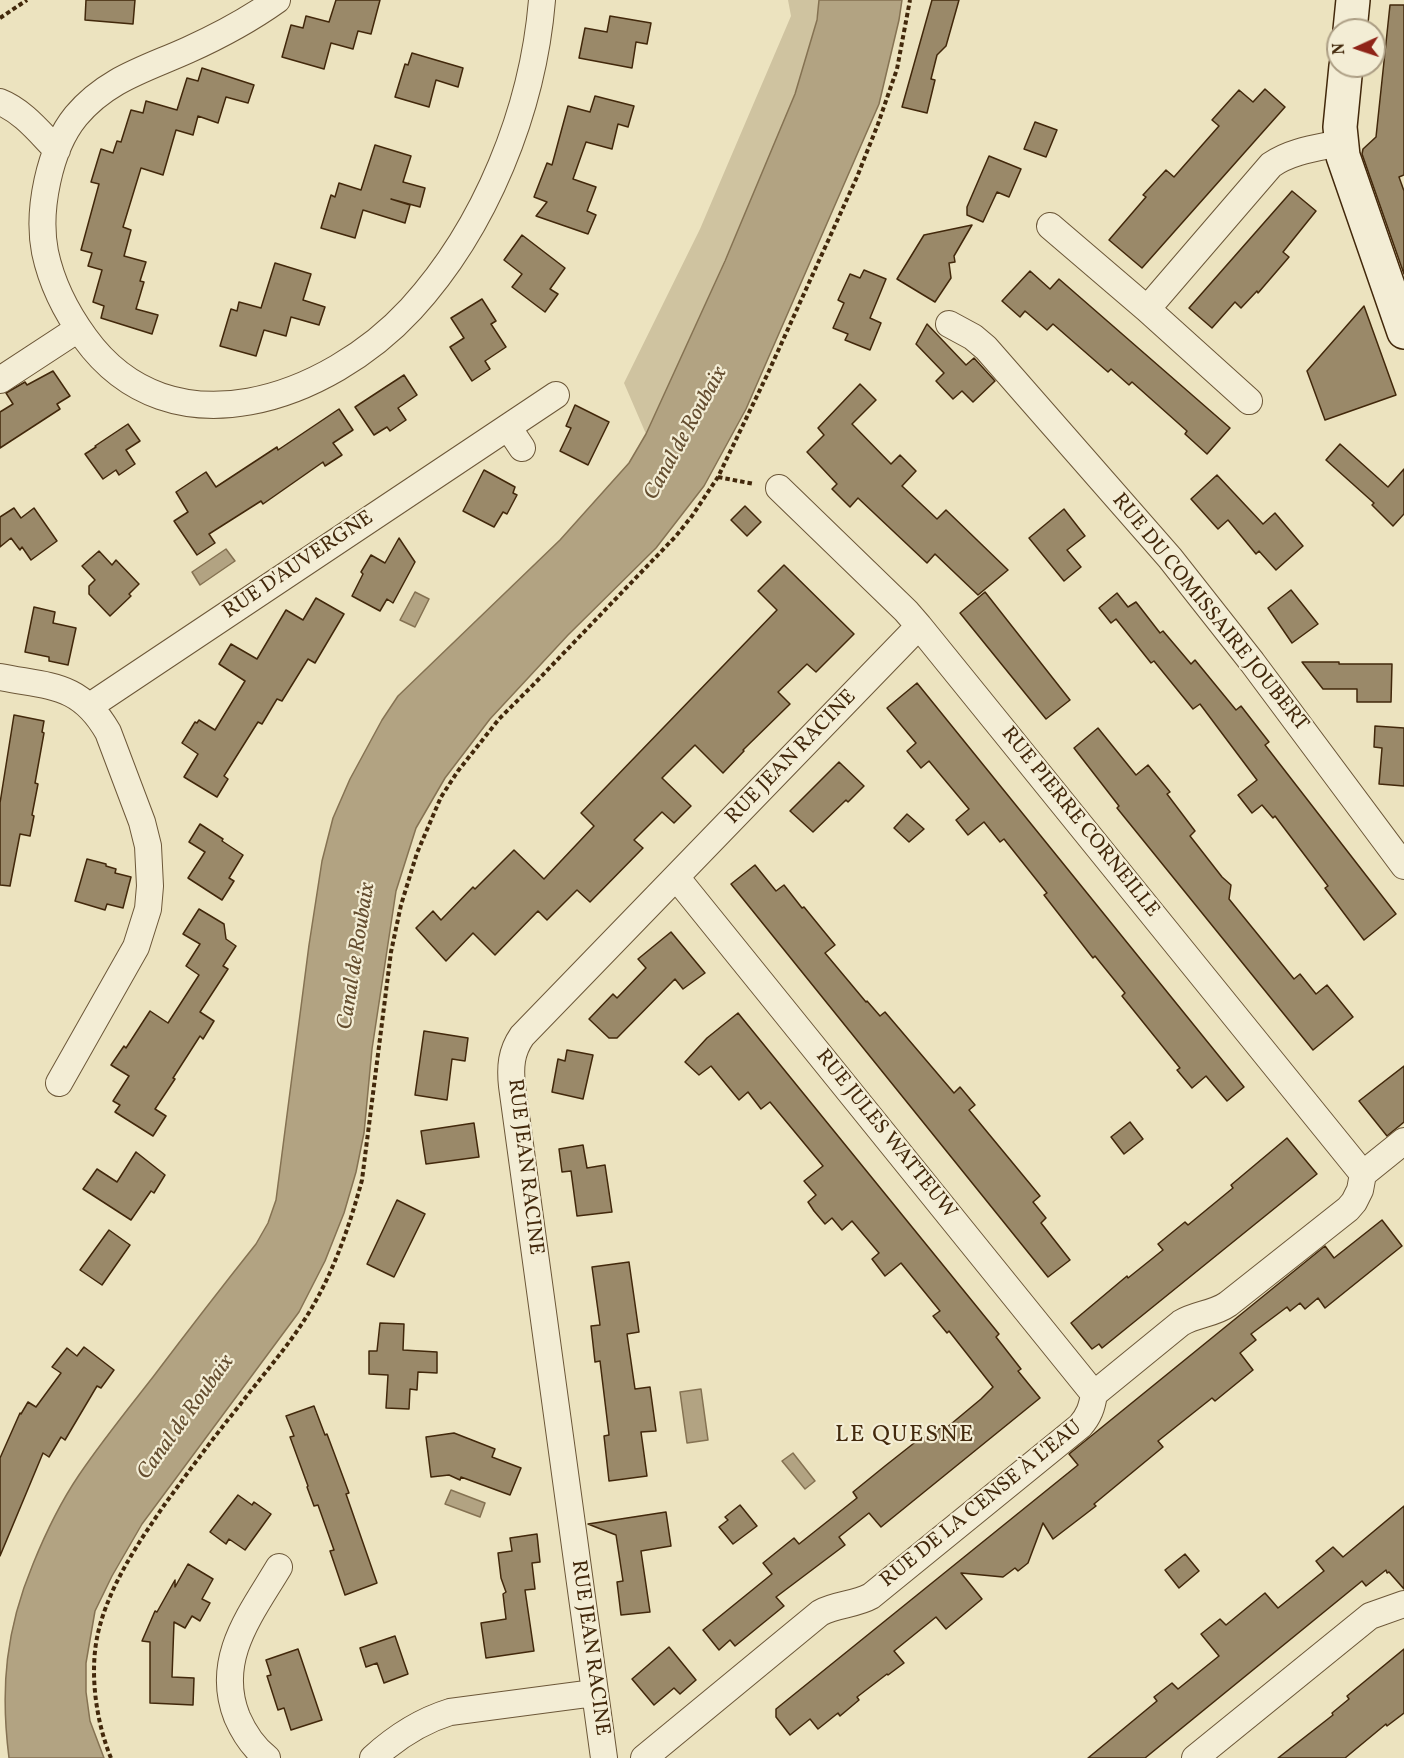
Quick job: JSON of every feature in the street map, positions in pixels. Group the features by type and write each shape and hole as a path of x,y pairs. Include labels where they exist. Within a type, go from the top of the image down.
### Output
{"street":[{"path":"277,0 225,32 186,51 131,73 107,88 76,116 66,130 57,150 47,184 44,206 44,245 52,280 69,316 91,346 119,374 153,394 171,400 205,405 262,400 279,394 340,367 374,344 411,309 444,268 475,218 509,148 521,114 537,43 542,0"},
{"path":"1351,18 1353,0"},
{"path":"1345,78 1340,127 1343,156 1404,332"},
{"path":"0,102 20,113 57,150"},
{"path":"1147,309 1271,165 1290,155 1340,142"},
{"path":"1050,226 1249,401"},
{"name":"RUE DU COMISSAIRE JOUBERT","path":"949,324 986,348 1170,558 1271,687 1404,866"},
{"path":"0,380 78,329"},
{"name":"RUE D'AUVERGNE","path":"90,706 556,395"},
{"path":"508,427 522,448"},
{"name":"RUE PIERRE CORNEILLE","path":"779,488 919,626 1363,1174"},
{"name":"RUE JEAN RACINE","path":"604,1758 514,1098 511,1063 514,1048 522,1035 919,626"},
{"path":"0,677 60,689 81,698 90,706 108,732 142,822 148,846 150,886 148,909 136,947 59,1083"},
{"name":"RUE JULES WATTEUW","path":"676,877 1094,1394"},
{"path":"1094,1394 1181,1323 1228,1304 1348,1209 1360,1190 1363,1174 1404,1142"},
{"name":"RUE DE LA CENSE À L'EAU","path":"644,1758 820,1613 832,1607 858,1602 871,1596 944,1537 1080,1426 1087,1418 1094,1394"},
{"path":"267,1758 252,1744 240,1723 231,1698 230,1677 233,1654 242,1628 279,1567"},
{"path":"1195,1758 1370,1616 1404,1604"},
{"path":"373,1758 383,1748 414,1728 450,1712 594,1693"}],"path":[{"path":"0,18 27,0"},
{"path":"111,1758 101,1726 95,1684 95,1658 103,1616 125,1566 153,1521 212,1440 291,1340 329,1274 353,1212 362,1180 391,952 400,904 417,853 441,797 458,771 499,719 676,536 718,477 857,177 897,69 910,0"},
{"path":"718,477 779,488"}],"shaded area":[{"path":"788,0 819,0 805,64 790,107 736,235 646,434 624,383 700,229 791,16"}],"water":[{"name":"Canal de Roubaix","path":"819,0 902,0 879,104 746,409 704,486 656,548 568,635 490,719 445,778 416,828 396,891 372,1049 364,1133 356,1172 344,1213 325,1261 299,1312 142,1524 95,1611 86,1663 86,1692 90,1721 104,1758 9,1758 5,1707 11,1635 24,1588 48,1529 88,1462 256,1244 268,1223 276,1200 322,861 333,818 350,779 382,720 398,696 560,540 629,463 646,434 725,261 795,94 817,20"},
{"path":"226,549 235,561 200,585 192,572"},
{"path":"415,592 429,599 415,627 400,620"},
{"path":"701,1389 708,1440 687,1443 680,1392"},
{"path":"793,1453 815,1481 805,1489 782,1461"},
{"path":"451,1490 485,1503 480,1517 445,1504"}],"building":[{"path":"86,0 135,0 133,24 85,20"},
{"path":"336,0 380,0 371,34 358,31 353,49 331,43 324,69 282,57 291,25 303,28 306,16 329,22"},
{"path":"932,0 959,0 946,46 937,55 931,79 935,80 927,113 902,107"},
{"path":"1390,5 1404,5 1404,175 1399,177 1404,191 1404,274 1362,154 1363,149 1376,137 1382,78 1386,78 1386,43"},
{"path":"610,16 651,23 647,44 636,42 632,68 579,58 585,28 607,32"},
{"path":"412,53 463,68 458,87 436,80 429,107 395,97 405,64 408,65"},
{"path":"202,68 254,85 248,103 226,97 218,123 198,116 193,135 176,130 163,175 141,168 123,227 131,230 124,256 146,262 140,281 144,282 136,309 158,315 152,334 101,318 104,306 93,302 102,270 88,266 92,253 81,250 99,184 91,182 101,149 113,153 117,141 121,142 131,110 143,113 146,101 177,110 187,78 198,81"},
{"path":"1265,89 1285,107 1142,268 1109,240 1146,197 1143,195 1166,170 1174,177 1219,126 1212,120 1239,90 1253,102"},
{"path":"595,96 634,106 628,127 618,124 612,149 586,142 573,179 596,187 587,211 596,215 588,234 536,216 547,202 534,197 547,163 552,165 568,106 590,112"},
{"path":"1035,122 1057,130 1046,157 1024,149"},
{"path":"375,145 411,156 403,182 425,188 420,207 391,199 410,205 405,223 363,210 355,238 321,228 331,195 335,197 339,183 361,190"},
{"path":"989,156 1021,169 1009,197 997,192 983,222 967,215 967,207"},
{"path":"1292,191 1316,211 1283,252 1289,257 1258,293 1257,291 1241,308 1235,302 1212,328 1189,308"},
{"path":"972,225 954,256 955,262 949,263 951,278 935,302 897,279 924,235"},
{"path":"522,235 565,268 550,289 558,294 545,312 512,287 522,274 504,260"},
{"path":"275,263 311,274 303,300 325,307 319,325 291,317 286,336 264,330 256,356 220,346 231,309 237,311 239,302 261,308"},
{"path":"864,270 886,279 870,318 881,323 870,350 845,340 848,334 833,328 844,303 838,300 850,274 860,278"},
{"path":"1030,271 1050,289 1059,279 1230,428 1207,454 1185,434 1187,431 1132,382 1129,385 1111,369 1108,372 1053,324 1047,330 1025,311 1020,317 1002,301"},
{"path":"482,299 496,321 491,324 506,347 485,361 490,369 472,381 450,347 464,338 451,318"},
{"path":"1364,306 1396,395 1325,420 1307,371"},
{"path":"927,324 966,365 974,358 995,381 973,402 962,391 953,399 936,381 944,373 916,344"},
{"path":"53,371 70,396 57,404 60,409 0,448 0,412 13,404 6,393 25,382 27,385"},
{"path":"404,375 417,395 398,408 406,420 390,431 387,427 374,435 355,407"},
{"path":"860,384 876,400 852,424 891,464 900,455 916,471 902,486 937,519 946,510 1008,570 978,595 935,554 927,563 858,498 850,507 832,489 837,484 807,452 824,435 818,428"},
{"path":"575,405 609,422 588,465 560,451 571,428 566,426"},
{"path":"339,409 353,430 333,443 342,455 325,466 323,462 263,504 261,501 209,534 215,543 197,555 174,521 188,512 176,492 206,472 216,487 277,447 278,450"},
{"path":"128,424 140,441 126,450 135,464 119,475 116,470 103,479 85,454"},
{"path":"1340,444 1388,487 1404,469 1404,514 1393,526 1372,505 1374,503 1326,460"},
{"path":"484,470 515,487 513,493 517,495 507,514 503,512 494,527 463,511"},
{"path":"1217,475 1263,524 1275,513 1303,546 1276,570 1259,551 1256,554 1228,520 1218,529 1191,499"},
{"path":"745,506 761,522 747,536 731,520"},
{"path":"14,508 21,518 34,508 57,541 31,560 22,547 20,550 11,538 0,547 0,517"},
{"path":"1064,509 1085,536 1067,550 1081,567 1064,581 1029,538"},
{"path":"399,538 415,562 393,603 387,599 380,611 352,596 363,574 361,572 371,555 385,563"},
{"path":"99,551 112,565 116,560 139,584 129,594 131,596 110,616 89,594 89,586 95,580 82,566"},
{"path":"784,565 854,634 816,672 807,664 778,692 790,704 723,773 695,745 662,778 691,806 674,823 662,812 634,840 643,848 590,902 577,890 547,920 538,911 495,955 473,933 446,961 416,928 433,911 441,920 514,850 544,879 594,826 581,813 777,610 758,591"},
{"path":"1291,590 1318,624 1292,643 1268,608"},
{"path":"985,592 1070,700 1046,719 960,613"},
{"path":"1117,593 1128,607 1136,602 1160,633 1163,631 1191,664 1195,660 1236,710 1241,706 1269,742 1265,745 1396,914 1364,940 1325,888 1328,886 1275,816 1273,818 1262,805 1252,813 1238,795 1257,780 1200,704 1193,709 1154,661 1151,663 1116,619 1111,623 1099,608"},
{"path":"316,598 344,614 315,663 308,659 282,701 277,699 262,724 258,722 224,776 228,779 217,797 184,777 198,754 182,743 195,722 199,720 215,730 245,681 219,664 231,644 257,659 286,610 303,620"},
{"path":"34,607 55,612 53,623 76,628 68,665 49,661 49,657 25,652"},
{"path":"1302,662 1392,664 1391,702 1357,702 1357,689 1323,689"},
{"path":"917,683 1244,1087 1227,1101 1206,1076 1192,1088 1177,1070 1180,1068 1122,996 1125,993 1095,956 1093,958 1044,895 1047,893 1004,839 1000,842 984,822 968,835 956,820 969,809 929,761 921,768 907,751 916,743 887,708"},
{"path":"14,715 44,721 42,732 44,733 35,783 38,784 30,836 20,834 10,886 0,885 0,803"},
{"path":"1375,726 1404,728 1404,786 1379,784 1382,748 1374,747"},
{"path":"1098,728 1136,775 1148,765 1170,792 1167,794 1195,831 1190,836 1231,885 1229,899 1294,979 1300,974 1316,994 1327,985 1353,1017 1313,1050 1117,808 1119,806 1074,748"},
{"path":"839,762 864,786 813,832 790,811"},
{"path":"907,814 924,829 909,842 894,828"},
{"path":"200,824 243,855 229,878 234,881 222,900 188,878 205,852 189,842"},
{"path":"87,859 106,864 116,869 115,873 131,877 123,908 107,904 105,910 75,901"},
{"path":"755,865 776,891 784,885 835,945 825,953 866,1002 880,1016 885,1012 954,1093 960,1087 975,1105 969,1110 1040,1196 1033,1202 1046,1218 1041,1223 1070,1260 1048,1277 731,884"},
{"path":"199,909 224,924 226,939 236,946 223,966 228,969 200,1012 214,1021 203,1039 200,1036 155,1109 166,1116 153,1136 115,1112 120,1105 113,1101 129,1076 111,1065 124,1046 126,1048 150,1011 168,1023 199,975 186,966 200,944 183,934"},
{"path":"671,932 705,973 683,989 675,979 617,1038 609,1038 589,1019 613,994 617,998 646,968 638,959"},
{"path":"738,1013 999,1334 996,1337 1021,1369 1018,1371 1040,1398 881,1527 869,1513 839,1537 845,1545 776,1597 784,1606 735,1646 730,1640 719,1650 703,1630 772,1574 763,1563 794,1538 799,1544 857,1498 853,1492 885,1466 923,1436 926,1439 943,1426 945,1429 993,1387 949,1331 947,1333 933,1316 940,1311 901,1263 885,1276 872,1259 879,1253 852,1221 842,1230 832,1218 825,1224 814,1211 808,1202 816,1195 804,1181 823,1166 770,1102 761,1109 748,1092 739,1100 711,1066 699,1075 685,1062 707,1038"},
{"path":"424,1031 468,1038 465,1061 452,1059 447,1100 415,1095"},
{"path":"567,1050 593,1055 583,1099 552,1092 558,1059 565,1061"},
{"path":"1404,1066 1404,1122 1387,1136 1359,1101"},
{"path":"1130,1122 1143,1139 1124,1154 1111,1137"},
{"path":"474,1123 479,1157 426,1164 421,1131"},
{"path":"1287,1138 1317,1174 1102,1348 1099,1344 1092,1349 1071,1323 1127,1276 1128,1278 1163,1250 1158,1244 1185,1222 1188,1225 1233,1188 1231,1185"},
{"path":"583,1145 587,1168 605,1165 612,1212 577,1216 571,1171 562,1172 559,1149"},
{"path":"136,1152 165,1175 154,1193 151,1191 131,1220 83,1189 97,1169 117,1182"},
{"path":"397,1200 425,1214 394,1277 367,1264"},
{"path":"1382,1220 1402,1246 1325,1308 1318,1298 1305,1309 1300,1303 1290,1311 1287,1307 1251,1334 1256,1340 1240,1353 1253,1370 1215,1401 1212,1398 1158,1441 1163,1447 1094,1504 1096,1506 1053,1539 1043,1523 1028,1563 1018,1571 1015,1568 1003,1577 961,1573 982,1599 946,1629 936,1617 894,1651 904,1663 857,1697 859,1700 840,1716 838,1713 818,1729 810,1719 790,1735 776,1717 776,1709 1078,1465 1069,1454 1325,1246 1334,1258"},
{"path":"109,1230 130,1245 102,1285 80,1270"},
{"path":"629,1262 639,1332 627,1334 635,1389 650,1387 656,1431 641,1432 647,1476 609,1481 604,1436 609,1435 600,1361 595,1362 591,1326 600,1325 592,1267"},
{"path":"380,1323 404,1324 403,1350 437,1352 437,1373 418,1372 417,1390 410,1389 409,1409 386,1408 388,1375 369,1374 369,1351 377,1351"},
{"path":"84,1347 114,1370 101,1388 97,1386 65,1440 61,1437 49,1457 43,1453 0,1556 0,1458 20,1413 28,1402 36,1407 61,1373 52,1367 67,1348 77,1356"},
{"path":"314,1406 349,1493 346,1494 377,1583 345,1595 330,1551 334,1550 318,1505 314,1506 307,1487 290,1437 294,1436 286,1416"},
{"path":"454,1433 495,1449 492,1457 521,1468 510,1495 461,1477 460,1480 449,1475 431,1477 426,1437"},
{"path":"238,1495 252,1505 254,1502 271,1514 245,1550 229,1539 226,1544 210,1532"},
{"path":"740,1505 757,1526 733,1544 719,1527 728,1520 725,1517"},
{"path":"1404,1506 1404,1589 1386,1570 1366,1586 1362,1581 1145,1758 1088,1758 1157,1701 1154,1697 1172,1683 1178,1689 1219,1656 1201,1634 1220,1619 1226,1625 1265,1593 1278,1608 1324,1571 1316,1561 1333,1547 1343,1557"},
{"path":"666,1512 671,1546 641,1551 650,1612 621,1615 617,1582 623,1581 616,1535 588,1524"},
{"path":"537,1534 540,1562 532,1563 535,1589 525,1590 534,1651 486,1658 481,1623 506,1619 503,1594 506,1592 501,1578 498,1553 512,1551 510,1538"},
{"path":"1185,1554 1199,1571 1179,1588 1165,1570"},
{"path":"188,1564 213,1579 202,1599 210,1603 200,1621 192,1616 185,1628 174,1622 172,1677 194,1678 193,1705 150,1703 150,1642 142,1641 155,1611 157,1612 175,1580 175,1587"},
{"path":"395,1636 408,1674 384,1683 377,1663 366,1667 360,1648"},
{"path":"669,1647 696,1680 680,1694 674,1688 654,1705 632,1679"},
{"path":"298,1649 322,1720 291,1730 284,1708 278,1710 267,1676 271,1675 266,1660"},
{"path":"1404,1649 1404,1713 1387,1726 1386,1724 1345,1758 1278,1758 1333,1715 1332,1713 1349,1699 1347,1696"}],"district":[{"name":"LE QUESNE","path":"905,1437"}]}
